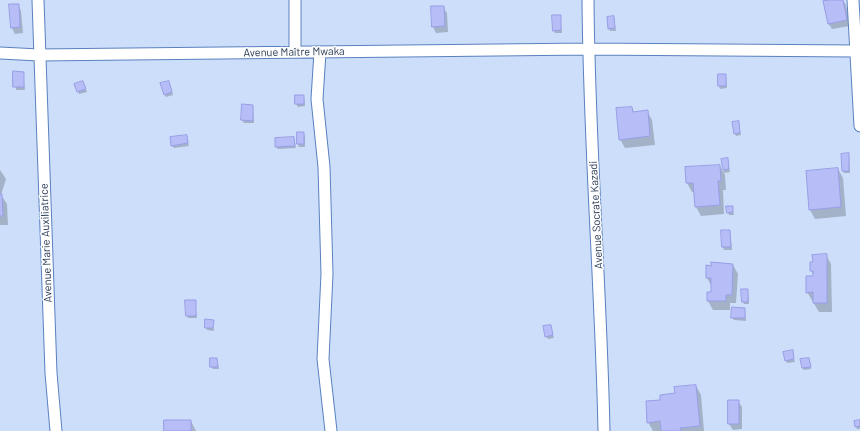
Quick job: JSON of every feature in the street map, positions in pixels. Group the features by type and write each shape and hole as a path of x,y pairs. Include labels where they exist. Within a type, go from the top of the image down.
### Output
{"street":[{"name":"Avenue Marie Auxiliatrice","path":"38,0 50,373 56,431"},
{"path":"295,0 295,52"},
{"name":"Avenue Socrate Kazadi","path":"588,0 588,49 602,334 604,431"},
{"path":"853,0 860,126"},
{"name":"Avenue Maître Mwaka","path":"0,53 39,55 588,49 856,51"},
{"path":"320,52 317,98 324,167 327,274 323,360 331,431"}],"building":[{"path":"843,0 847,20 828,24 823,1"},
{"path":"9,4 19,4 20,27 11,28"},
{"path":"431,6 444,6 445,26 432,27"},
{"path":"552,15 561,15 561,30 553,31"},
{"path":"614,16 615,28 608,29 607,17"},
{"path":"13,71 24,72 24,87 13,87"},
{"path":"718,74 726,74 726,86 718,86"},
{"path":"83,81 86,89 77,92 74,84"},
{"path":"169,81 172,92 164,95 160,83"},
{"path":"295,95 304,95 304,104 295,104"},
{"path":"242,104 253,105 253,121 241,120"},
{"path":"632,107 633,112 648,110 650,136 619,140 616,108"},
{"path":"739,121 740,133 734,134 732,122"},
{"path":"297,132 304,132 304,144 297,144"},
{"path":"187,135 188,143 171,146 170,137"},
{"path":"294,137 295,146 275,147 275,138"},
{"path":"849,153 849,171 842,171 841,154"},
{"path":"728,158 729,169 723,170 721,159"},
{"path":"720,165 721,181 718,181 720,205 695,207 693,183 686,183 685,167"},
{"path":"838,168 841,207 809,210 806,171"},
{"path":"0,194 2,194 3,216 0,216"},
{"path":"726,206 733,206 733,212 727,213"},
{"path":"721,230 730,230 731,247 722,247"},
{"path":"827,254 827,303 813,303 813,292 806,293 806,276 813,276 813,271 810,271 810,262 813,262 812,255"},
{"path":"711,262 733,264 732,295 726,295 726,301 707,301 707,292 711,292 711,278 706,278 706,265 711,266"},
{"path":"741,289 748,289 748,302 742,302"},
{"path":"185,300 196,300 196,316 186,316"},
{"path":"732,307 745,308 745,318 731,318"},
{"path":"205,319 214,320 213,328 205,328"},
{"path":"551,325 553,335 545,337 543,326"},
{"path":"793,350 794,359 785,361 783,352"},
{"path":"210,358 217,358 218,367 210,367"},
{"path":"809,358 811,367 802,368 800,359"},
{"path":"696,385 700,426 680,428 681,431 661,431 660,421 647,423 646,401 660,400 660,395 675,393 674,387"},
{"path":"728,400 739,400 739,424 728,424"},
{"path":"164,420 191,420 191,431 164,431"},
{"path":"860,420 860,426 855,427 854,421"}]}
